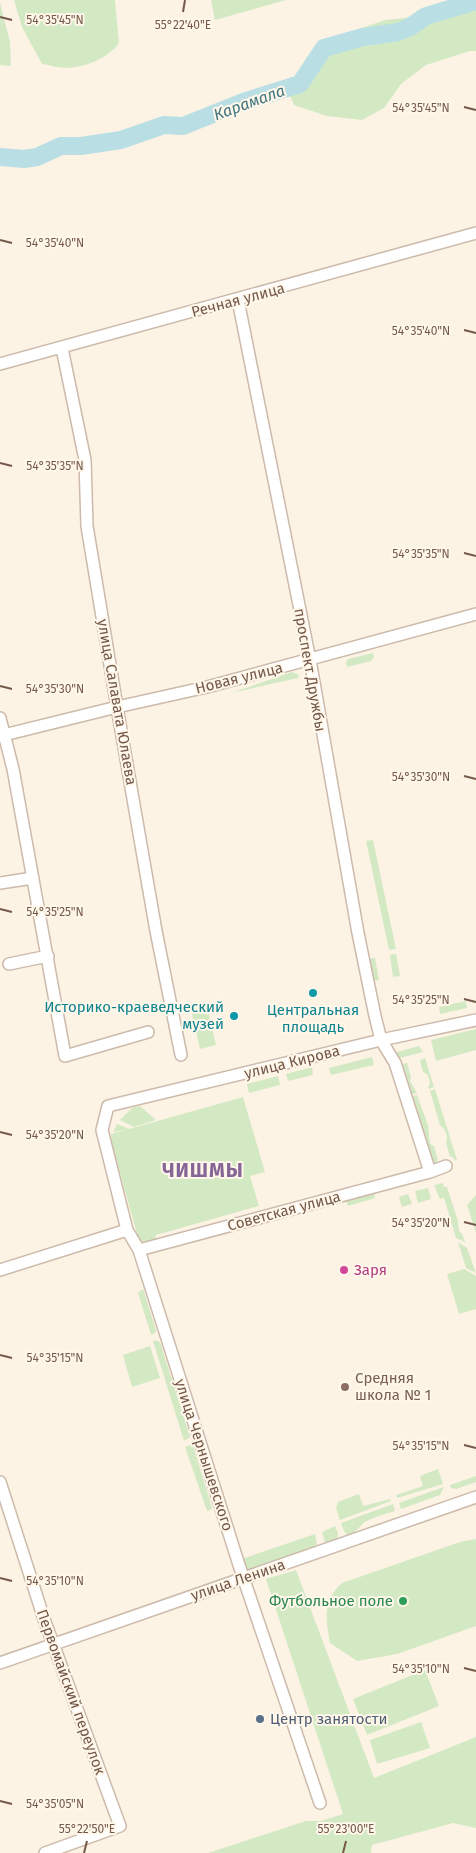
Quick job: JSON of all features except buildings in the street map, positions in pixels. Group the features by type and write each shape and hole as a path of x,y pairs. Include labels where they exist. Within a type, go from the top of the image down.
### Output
{"street":[{"name":"Речная улица","path":"0,364 476,233"},
{"name":"проспект Дружбы","path":"238,300 310,660 358,933 382,1040 395,1063 430,1172"},
{"name":"улица Салавата Юлаева","path":"62,348 85,460 87,526 117,707 156,931 181,1055"},
{"name":"Новая улица","path":"2,736 207,687 476,614"},
{"path":"0,718 2,736 13,768 65,1056 148,1032"},
{"path":"0,883 33,878"},
{"path":"9,964 48,956"},
{"name":"улица Кирова","path":"108,1106 382,1040 476,1020"},
{"name":"улица Чернышевского","path":"108,1106 102,1130 126,1230 139,1250 172,1360 320,1803"},
{"name":"Советская улица","path":"139,1250 430,1172 446,1166"},
{"path":"0,1270 126,1230"},
{"name":"Первомайский переулок","path":"0,1482 53,1645 120,1826 45,1853"},
{"name":"улица Ленина","path":"0,1663 476,1497"}],"green space":[{"path":"14,0 115,0 119,43 102,58 81,66 63,68 42,64 22,27"},
{"path":"211,0 286,0 215,20"},
{"path":"476,1 476,51 470,51 426,65 401,84 384,108 362,120 327,116 294,105 287,88 324,41 385,20 405,18"},
{"path":"0,3 10,42 11,66 0,65"},
{"path":"373,653 374,657 371,661 347,667 348,659"},
{"path":"292,672 299,675 298,678 231,693"},
{"path":"373,840 396,949 389,950 366,841"},
{"path":"396,954 400,976 393,977 390,955"},
{"path":"375,958 379,980 372,981 368,959"},
{"path":"466,1001 467,1008 440,1014 439,1007"},
{"path":"203,1007 208,1011 216,1045 200,1049 191,1010"},
{"path":"476,1029 476,1050 436,1061 431,1040"},
{"path":"419,1046 423,1052 396,1059 395,1054 397,1052"},
{"path":"372,1057 374,1065 331,1075 329,1068"},
{"path":"425,1058 434,1087 429,1089 428,1075 423,1072 420,1060"},
{"path":"407,1063 411,1077 410,1081 417,1093 412,1094 404,1070 400,1071 397,1065"},
{"path":"312,1067 313,1075 288,1081 286,1074"},
{"path":"278,1076 280,1085 249,1093 247,1084"},
{"path":"435,1089 457,1160 455,1161 453,1157 450,1157 446,1143 447,1135 440,1125 430,1091"},
{"path":"417,1095 428,1125 430,1144 434,1146 438,1160 436,1162 437,1166 429,1168 414,1114 418,1112 412,1096"},
{"path":"243,1097 265,1172 250,1176 259,1206 156,1235 155,1242 139,1241 112,1144 111,1134 126,1130 113,1132 117,1124 129,1129"},
{"path":"140,1106 156,1120 134,1127 120,1120 132,1108"},
{"path":"443,1183 444,1187 447,1187 458,1221 459,1231 465,1242 456,1238 444,1198 440,1199 434,1185"},
{"path":"428,1188 431,1199 418,1203 415,1191"},
{"path":"374,1192 375,1198 348,1206 346,1201"},
{"path":"408,1194 412,1204 402,1207 399,1197"},
{"path":"476,1195 476,1233 467,1205"},
{"path":"458,1242 467,1248 476,1273 466,1268"},
{"path":"464,1269 476,1276 476,1309 459,1314 447,1274"},
{"path":"143,1289 156,1330 151,1335 138,1293"},
{"path":"153,1341 160,1342 190,1437 184,1441"},
{"path":"150,1346 160,1378 132,1387 123,1355"},
{"path":"193,1446 212,1507 211,1510 207,1511 185,1447"},
{"path":"438,1469 443,1484 397,1498 396,1495 423,1486 420,1476"},
{"path":"476,1476 476,1482 456,1489 451,1488 450,1485"},
{"path":"444,1487 440,1495 401,1509 399,1503"},
{"path":"359,1494 363,1506 390,1499 391,1501 340,1520 336,1508 338,1502"},
{"path":"393,1504 395,1511 365,1522 353,1534 347,1534 344,1531 341,1523"},
{"path":"335,1526 338,1533 337,1540 329,1543 325,1542 322,1532"},
{"path":"315,1534 317,1544 315,1547 248,1571 244,1569 239,1560"},
{"name":"Футбольное поле","path":"476,1539 476,1626 397,1654 357,1661 330,1643 327,1626 328,1604 342,1583 460,1542"},
{"path":"296,1570 374,1778 476,1737 476,1828 453,1823 372,1845 371,1853 208,1853 306,1821 321,1821 343,1814 266,1579"},
{"path":"425,1670 439,1706 367,1735 353,1699"},
{"path":"421,1722 430,1748 377,1764 370,1740"}],"waterway":[{"name":"Карамала","path":"0,157 24,159 37,157 61,146 81,146 121,140 164,125 183,126 243,102 300,84 324,48 363,37 398,32 410,27 426,16 476,1"}],"place":[{"name":"Центральная площадь","path":"313,993"},
{"name":"Историко-краеведческий музей","path":"234,1016"},
{"name":"Заря","path":"344,1270"},
{"name":"Средняя школа № 1","path":"345,1387"},
{"name":"Футбольное поле","path":"403,1601"},
{"name":"Центр занятости","path":"260,1719"}],"district":[{"name":"ЧИШМЫ","path":"203,1170"}]}
